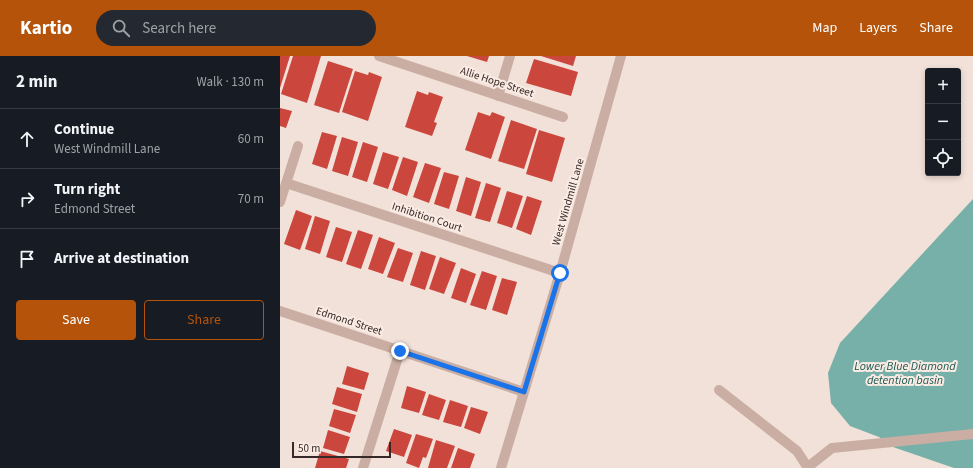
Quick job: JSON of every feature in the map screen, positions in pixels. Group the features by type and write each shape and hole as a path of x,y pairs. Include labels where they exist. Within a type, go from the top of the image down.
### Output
{"street":[{"name":"Allie Hope Street","path":"379,56 563,116"},
{"path":"498,96 510,56"},
{"name":"West Windmill Lane","path":"501,468 560,273 621,56"},
{"path":"280,202 298,146"},
{"name":"Inhibition Court","path":"286,184 560,273"},
{"name":"Edmond Street","path":"280,312 524,392"},
{"path":"363,468 400,351"},
{"path":"719,390 797,451 808,467 832,448 973,434"}],"water":[{"name":"Lower Blue Diamond detention basin","path":"973,199 973,468 954,468 893,447 879,437 850,426 831,403 828,373 840,343"}],"building":[{"path":"280,56 290,56 280,88"},
{"path":"293,56 321,56 307,103 281,94"},
{"path":"467,56 489,56 487,62"},
{"path":"541,56 576,56 573,66"},
{"path":"534,59 578,72 571,96 526,83"},
{"path":"328,61 353,69 339,113 314,105"},
{"path":"355,71 368,75 369,72 382,77 368,121 342,112"},
{"path":"417,91 428,95 429,92 443,97 434,122 437,123 432,136 405,127"},
{"path":"280,108 292,111 286,128 280,126"},
{"path":"478,112 490,116 492,112 505,117 491,159 465,150"},
{"path":"511,120 537,129 524,169 498,161"},
{"path":"539,130 565,138 552,182 526,174"},
{"path":"322,132 337,136 327,169 312,164"},
{"path":"342,137 358,142 348,176 332,171"},
{"path":"363,142 378,147 367,182 352,177"},
{"path":"383,152 399,157 388,189 373,184"},
{"path":"403,157 418,162 407,196 392,190"},
{"path":"425,163 441,168 429,203 413,197"},
{"path":"444,172 459,176 449,209 434,204"},
{"path":"466,177 481,182 471,216 456,211"},
{"path":"486,183 501,188 490,222 475,218"},
{"path":"507,191 523,196 512,228 497,223"},
{"path":"527,196 542,201 531,235 516,229"},
{"path":"296,210 312,216 300,250 284,244"},
{"path":"315,216 330,221 320,254 305,249"},
{"path":"336,227 352,232 342,262 326,257"},
{"path":"358,230 373,235 361,269 346,264"},
{"path":"379,237 395,243 383,274 368,269"},
{"path":"398,248 413,253 403,282 387,277"},
{"path":"421,251 436,256 425,290 410,285"},
{"path":"440,257 456,263 444,294 429,289"},
{"path":"461,268 476,274 466,303 451,298"},
{"path":"482,271 497,276 486,310 470,305"},
{"path":"502,278 517,282 507,315 492,310"},
{"path":"347,366 369,373 364,390 342,384"},
{"path":"407,386 426,392 419,413 401,408"},
{"path":"337,387 362,394 357,412 332,404"},
{"path":"429,394 446,400 439,420 422,415"},
{"path":"450,400 468,406 461,427 443,422"},
{"path":"471,407 488,412 480,434 464,428"},
{"path":"334,409 356,415 350,433 329,426"},
{"path":"394,429 412,435 404,457 386,451"},
{"path":"328,430 350,437 344,454 323,448"},
{"path":"416,434 433,439 426,458 423,457 419,468 406,463"},
{"path":"436,440 455,446 447,468 428,468"},
{"path":"458,448 475,454 470,468 451,468"},
{"path":"320,451 349,459 346,468 315,468"}],"route":[{"path":"400,351 524,392 560,273"}]}
